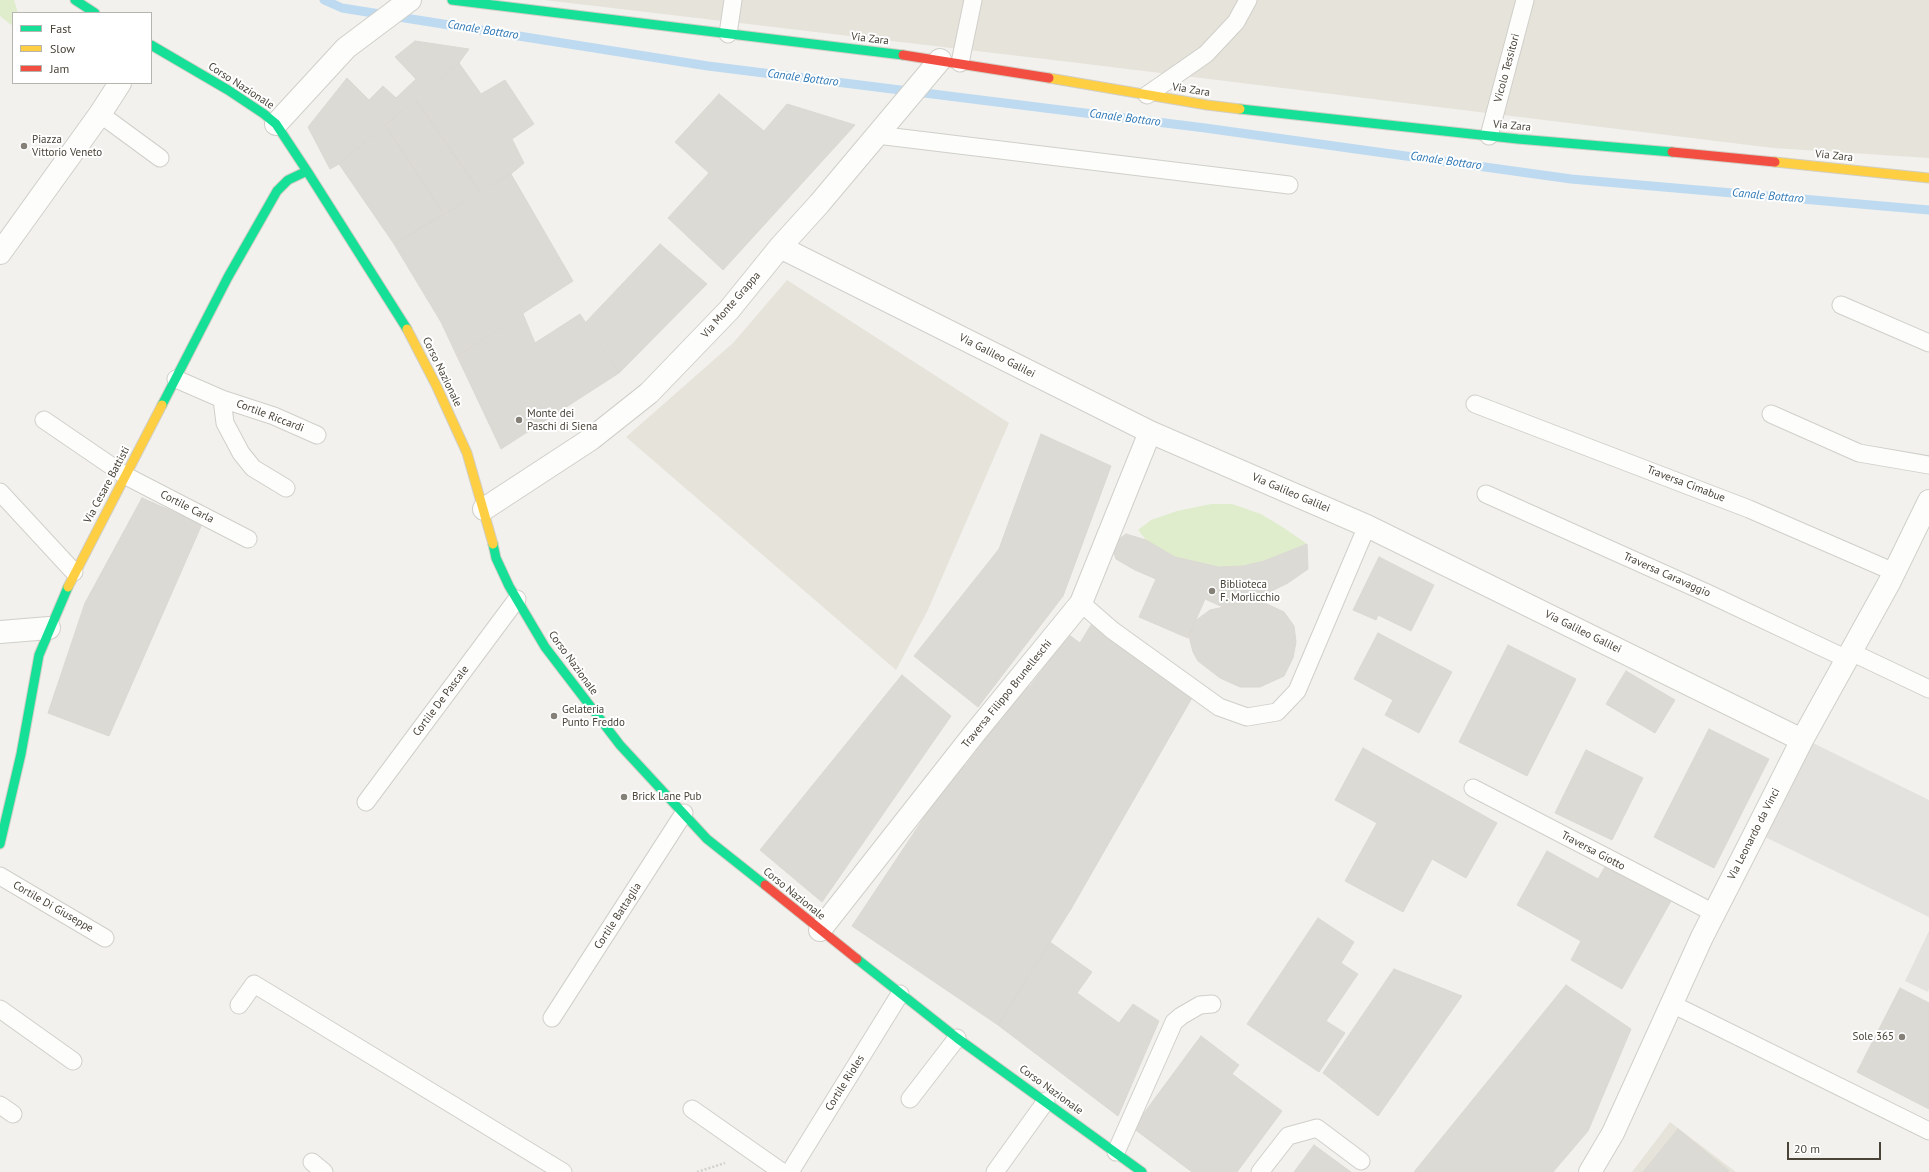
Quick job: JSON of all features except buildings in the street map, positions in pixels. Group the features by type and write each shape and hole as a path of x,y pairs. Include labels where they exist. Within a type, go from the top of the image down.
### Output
{"main road":[{"path":"75,0 93,12"},
{"name":"Via Zara","path":"452,0 950,61 1207,105 1489,136 1699,154 1929,178"},
{"name":"Corso Nazionale","path":"152,46 228,90 276,124 307,171 415,345 436,385 468,453 496,558 517,599 545,647 620,745 707,838 900,994 957,1038 1116,1152 1132,1169"},
{"name":"Via Cesare Battisti","path":"0,844 19,761 40,655 49,628 74,572 126,476 228,277 277,191 288,180 307,171"}],"street":[{"path":"276,124 346,48 410,0"},
{"name":"Via Monte Grappa","path":"484,509 591,439 649,393 729,310 780,247 900,108 950,61"},
{"path":"0,253 100,114 119,84"},
{"name":"Via Galileo Galilei","path":"780,247 1150,432 1367,526 1802,740"},
{"name":"Traversa Filippo Brunelleschi","path":"820,930 974,734 1081,603 1150,432"},
{"name":"Via Leonardo da Vinci","path":"1590,1172 1613,1133 1714,914 1802,740 1894,572 1929,501"},
{"path":"0,632 49,628"}],"lane":[{"path":"728,34 733,0"},
{"path":"950,61 973,0"},
{"path":"1147,95 1206,54 1236,22 1248,0"},
{"name":"Vicolo Tessitori","path":"1489,136 1525,0"},
{"path":"100,114 160,158"},
{"path":"877,135 1289,185"},
{"path":"1841,305 1929,343"},
{"name":"Cortile Riccardi","path":"176,379 222,399 274,416 317,435"},
{"name":"Cortile Riccardi","path":"222,399 225,423 241,453 253,468 286,488"},
{"name":"Traversa Cimabue","path":"1475,404 1750,509 1894,572"},
{"path":"1771,414 1859,453 1929,464"},
{"name":"Cortile Carla","path":"44,420 126,476 248,539"},
{"path":"0,492 74,572"},
{"name":"Traversa Caravaggio","path":"1486,494 1700,590 1929,689"},
{"path":"1081,603 1112,630 1219,707 1247,717 1277,712 1297,692 1367,526"},
{"name":"Cortile De Pascale","path":"366,802 517,599"},
{"name":"Traversa Giotto","path":"1473,788 1714,914"},
{"name":"Cortile Battaglia","path":"552,1018 684,814"},
{"name":"Cortile Di Giuseppe","path":"0,876 105,938"},
{"path":"239,1005 254,984 562,1172"},
{"name":"Cortile Rioles","path":"790,1172 900,994"},
{"path":"1116,1152 1174,1022 1200,1005 1212,1004"},
{"path":"1672,1004 1929,1131"},
{"path":"0,1009 73,1061"},
{"path":"910,1099 957,1038"},
{"path":"995,1172 1046,1101"},
{"path":"692,1109 782,1172"},
{"path":"1260,1172 1288,1136 1317,1128 1361,1161"}],"shaded area":[{"path":"544,0 1929,0 1929,158 1773,148 1070,62"},
{"path":"787,280 1009,423 927,612 896,670 626,437 733,343"},
{"path":"1809,741 1929,800 1929,917 1763,836"},
{"path":"1929,931 1929,989 1928,992 1905,981"},
{"path":"1670,1122 1736,1172 1632,1172"}],"green space":[{"path":"0,0 14,0 18,12 12,12 12,24 11,25 0,16"},
{"path":"1211,504 1232,504 1261,514 1307,544 1264,561 1243,566 1219,567 1175,557 1146,540 1138,530 1151,520 1177,511"}],"waterway":[{"name":"Canale Bottaro","path":"324,0 342,8 708,66 1205,128 1571,179 1929,210"}],"traffic: fast":[{"path":"75,0 93,12"},
{"path":"452,0 903,55"},
{"path":"152,46 228,90 264,114 276,124 307,171"},
{"path":"1240,109 1518,139 1672,152"},
{"path":"162,405 228,277 277,191 288,180 307,171 407,329"},
{"path":"493,544 496,558 509,586 545,647 620,745 707,839 765,885"},
{"path":"0,844 21,754 39,655 68,587"},
{"path":"857,959 957,1038 1142,1172"}],"traffic: slow":[{"path":"1049,78 1207,105 1240,109"},
{"path":"1775,162 1929,178"},
{"path":"407,329 436,385 467,453 493,544"},
{"path":"68,587 162,405"}],"traffic: jam":[{"path":"903,55 1049,78"},
{"path":"1672,152 1775,162"},
{"path":"765,885 857,959"}],"place":[{"name":"Piazza Vittorio Veneto","path":"24,146"},
{"name":"Monte dei Paschi di Siena","path":"519,420"},
{"name":"Biblioteca F. Morlicchio","path":"1212,591"},
{"name":"Gelateria Punto Freddo","path":"554,716"},
{"name":"Brick Lane Pub","path":"624,797"},
{"name":"Sole 365","path":"1902,1037"}]}
